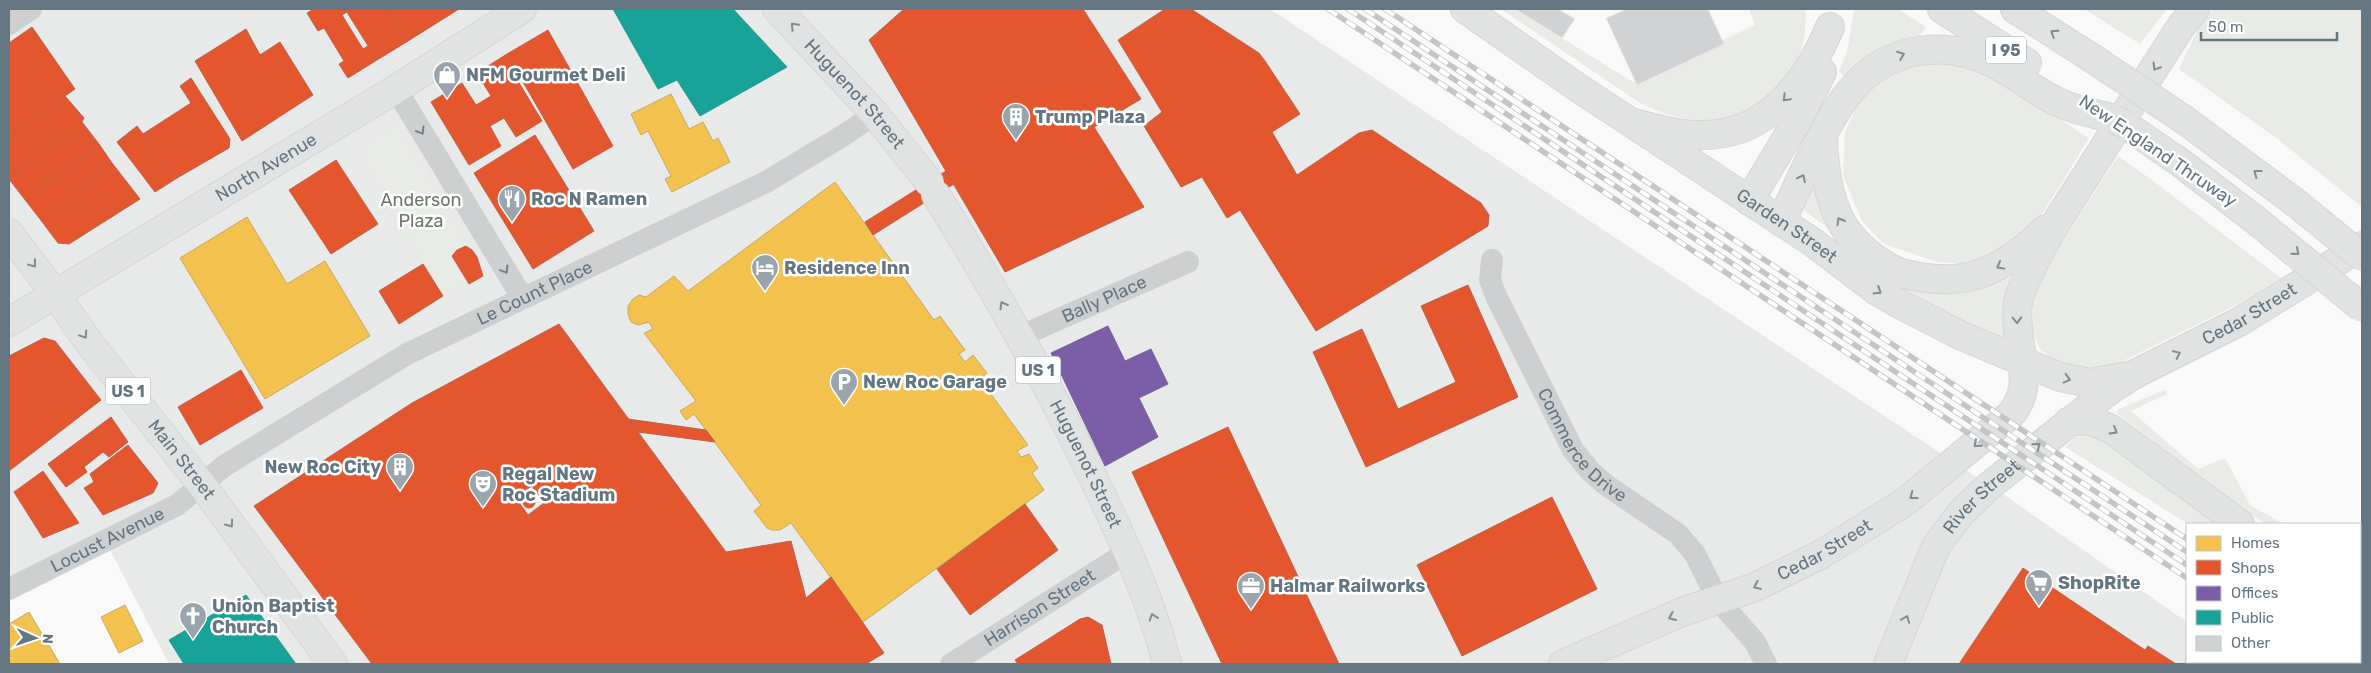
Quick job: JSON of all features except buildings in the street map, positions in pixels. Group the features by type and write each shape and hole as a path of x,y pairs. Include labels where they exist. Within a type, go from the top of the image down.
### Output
{"main road":[{"name":"North Avenue","path":"9,322 396,89 522,9"},
{"name":"Huguenot Street","path":"777,9 875,114 932,188 1021,336 1128,551 1159,635 1167,664"},
{"name":"Garden Street","path":"1465,9 1811,241 1877,291 1940,325 2060,377 2080,382 2099,382 2133,375"},
{"name":"New England Thruway","path":"1942,9 2065,97 2115,119 2169,155 2258,222 2362,308"},
{"name":"I 95","path":"2016,9 2186,121 2296,203 2362,257"},
{"path":"1811,241 1903,274 1950,280 1992,270 2018,254 2063,212 2188,14"},
{"path":"1634,123 1673,132 1706,135 1722,134 1754,122 1780,105 1792,92 1812,64 1829,18"},
{"path":"1749,201 1816,87 1826,58 1829,18"},
{"path":"1781,222 1822,137 1847,95 1858,82 1875,68 1891,59 1926,49 1944,48 1994,63 2065,97"},
{"path":"1822,137 1828,190 1841,224 1869,255 1888,268 1903,274"},
{"name":"Cedar Street","path":"1563,664 1620,638 1718,600 1755,588 1820,555 1881,519 1927,485 2002,422 2018,406 2024,387 2017,320 2018,302 2030,273 2063,212"},
{"name":"Main Street","path":"9,233 90,344 202,485 334,664"},
{"name":"Cedar Street","path":"2133,375 2240,322 2362,246"},
{"name":"River Street","path":"1888,664 1936,546 1961,513 1988,487 2068,422 2133,375"},
{"path":"2068,422 2090,420 2111,430 2239,523"}],"street":[{"path":"9,24 31,9"},
{"path":"396,89 522,297"},
{"name":"Le Count Place","path":"202,485 224,466 383,368 449,332 766,182 844,136 875,114"},
{"name":"Commerce Drive","path":"1492,260 1490,280 1496,296 1574,450 1590,471 1606,485 1678,534 1695,554 1718,600 1754,642 1766,664"},
{"name":"Bally Place","path":"1021,336 1188,262"},
{"name":"Locust Avenue","path":"9,589 177,505 202,485"},
{"name":"Harrison Street","path":"951,664 1128,551"}],"shaded area":[{"path":"9,9 1270,9 2010,499 2186,621 2186,663 2248,664 169,664 108,546 9,596"}],"green space":[{"path":"1501,9 1515,9 1633,82 1755,25 1749,9 1806,9 1803,43 1797,60 1775,89 1760,101 1727,117 1691,120 1659,111 1640,103"},
{"path":"1854,9 1898,9 1926,27 1919,37 1874,53 1847,78 1839,72 1848,48"},
{"path":"2084,9 2167,9 2140,44"},
{"path":"2213,9 2362,9 2362,207 2275,137 2179,69 2203,18"},
{"path":"1931,60 1971,66 2001,81 2089,138 2045,210 2004,252 1974,264 1937,262 1884,244 1862,221 1843,176 1845,132 1864,91 1895,70"},
{"name":"Anderson Plaza","path":"397,124 485,273 444,297 356,149"},
{"path":"2118,156 2281,278 2242,302 2109,368 2091,370 2064,366 2040,350 2031,326 2036,282"},
{"path":"1815,182 1832,226 1828,228 1802,209"},
{"path":"2009,274 2011,280 2007,297 2008,329 2002,339 1957,320 1888,281"},
{"path":"2166,389 2167,394 2131,411 2198,469 2225,458 2250,505 2282,523 2264,523 2220,494 2117,413 2119,409"},
{"path":"2090,435 2109,442 2224,523 2186,523 2065,447 2075,438"}],"railway":[{"path":"1328,9 2186,577"},
{"path":"1348,9 2186,564"},
{"path":"1365,9 2186,551"},
{"path":"1385,9 2186,538"}],"place":[{"name":"NFM Gourmet Deli","path":"447,99"},
{"name":"Trump Plaza","path":"1016,141"},
{"name":"Roc N Ramen","path":"512,223"},
{"name":"Residence Inn","path":"765,292"},
{"name":"New Roc Garage","path":"844,406"},
{"name":"New Roc City","path":"400,491"},
{"name":"Regal New Roc Stadium","path":"483,508"},
{"name":"ShopRite","path":"2039,607"},
{"name":"Halmar Railworks","path":"1251,610"},
{"name":"Union Baptist Church","path":"193,640"}]}
